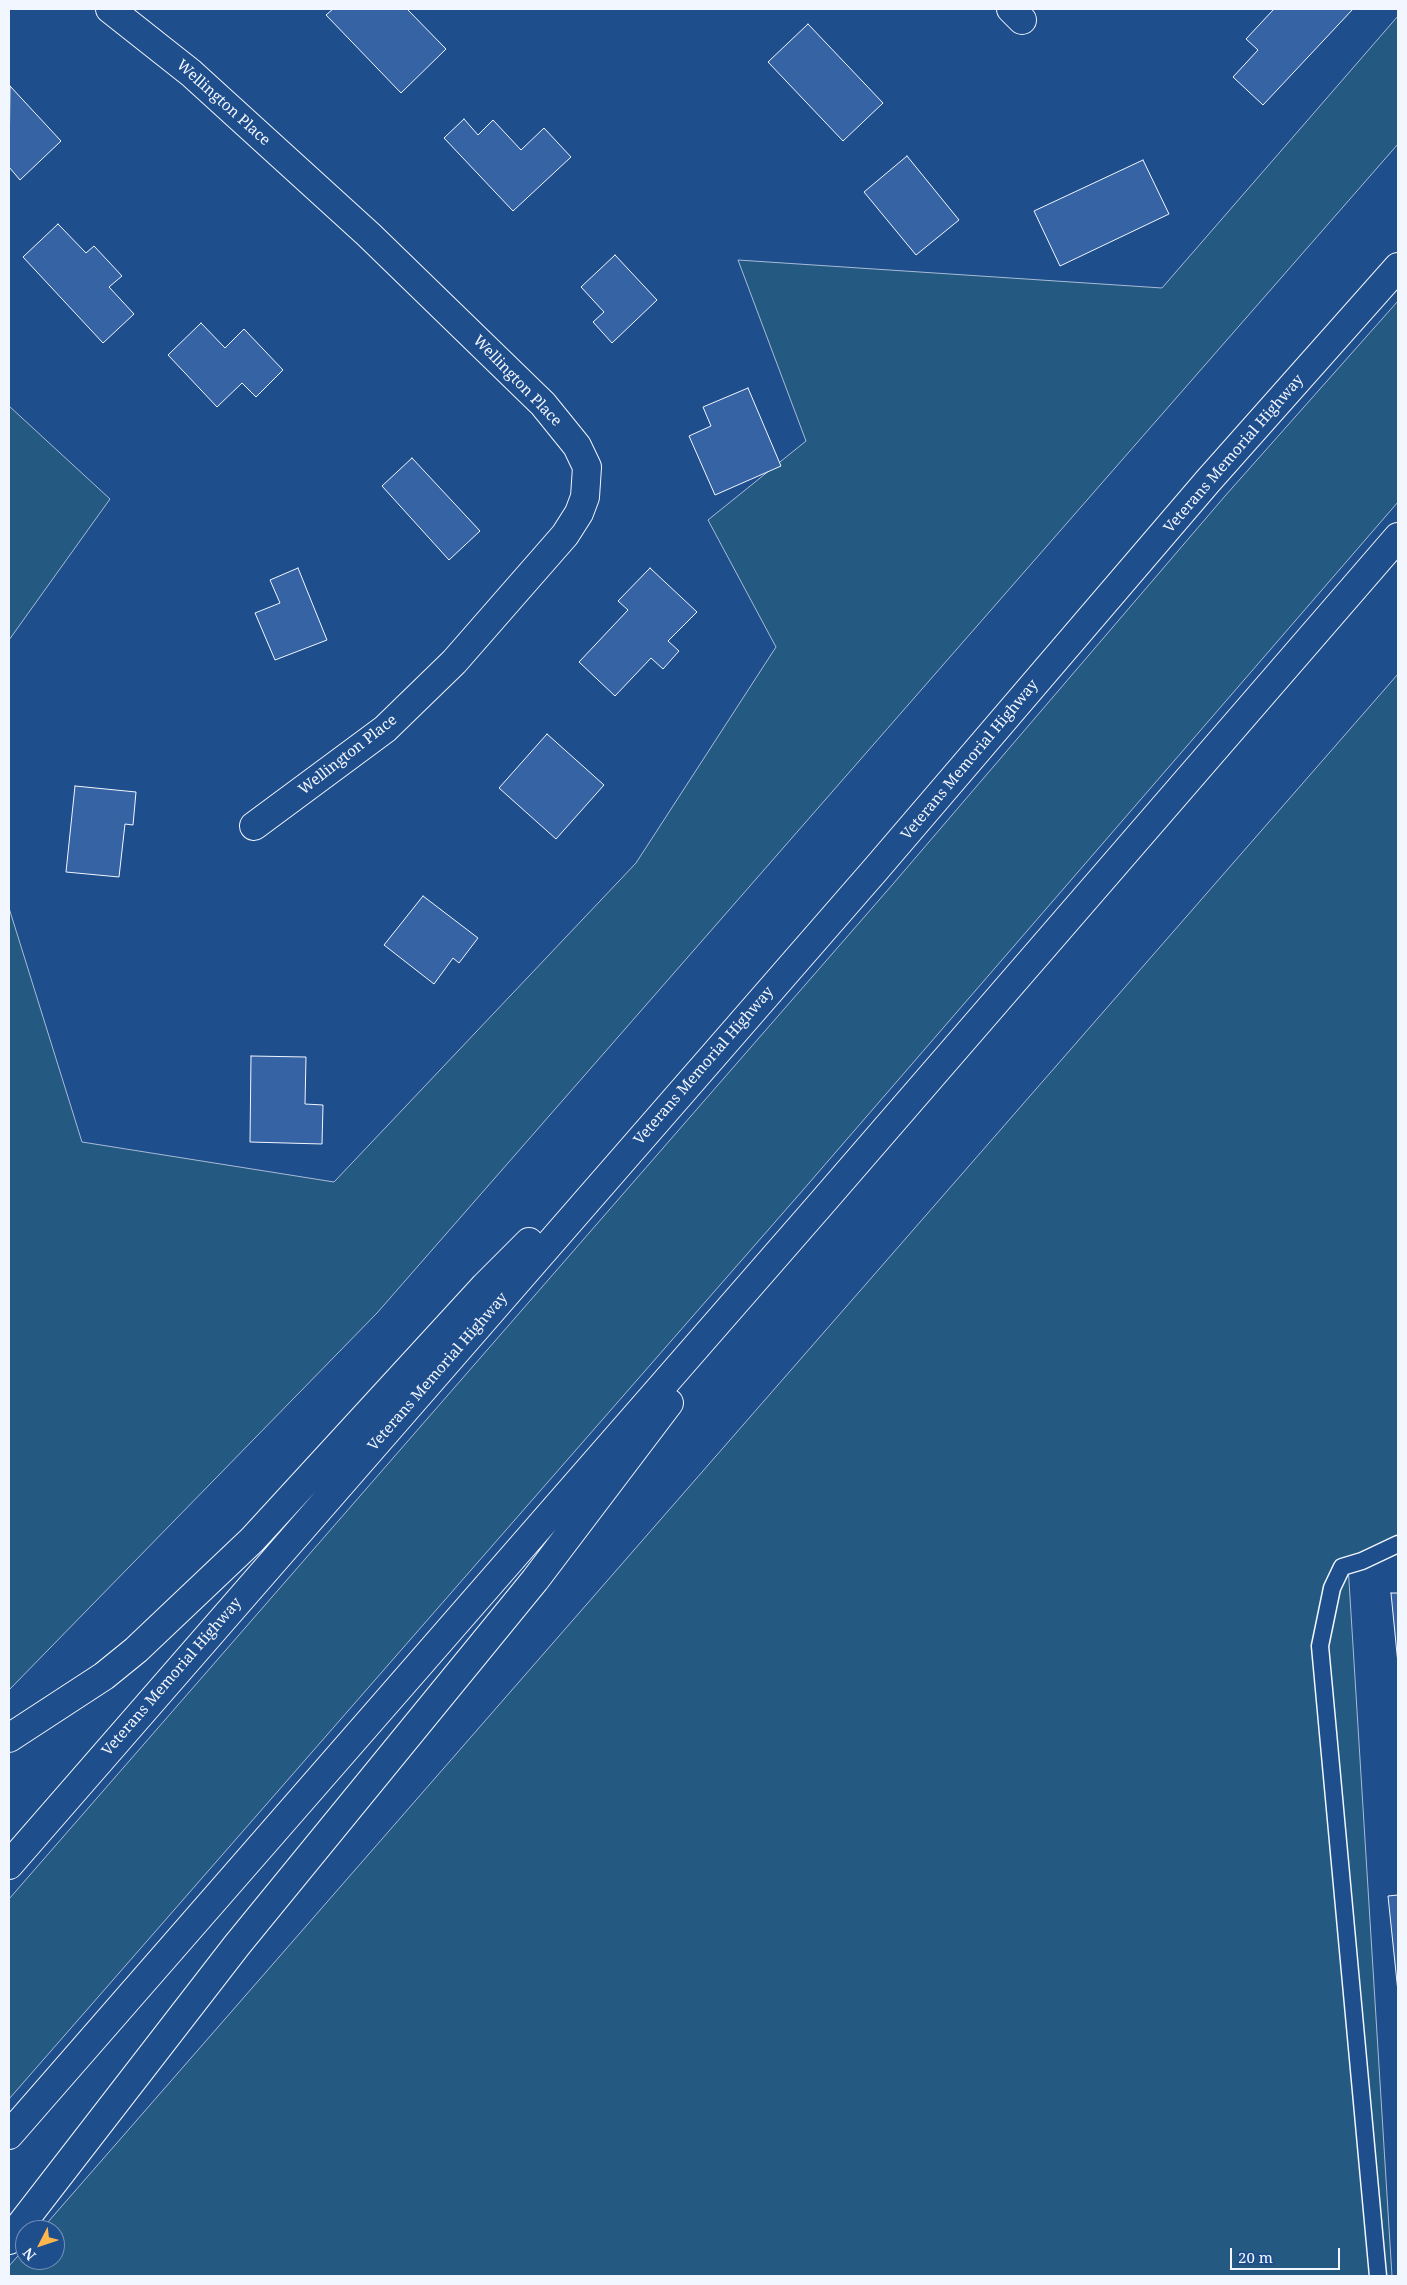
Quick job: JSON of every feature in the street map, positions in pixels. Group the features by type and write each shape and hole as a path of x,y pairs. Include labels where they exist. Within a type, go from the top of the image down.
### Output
{"main road":[{"name":"Wellington Place","path":"110,9 191,73 368,235 543,404 577,446 587,467 585,497 579,513 565,535 454,662 385,729 254,826"},
{"name":"Veterans Memorial Highway","path":"9,1865 876,870 1208,482 1398,267"},
{"path":"9,2135 820,1205 1398,538"},
{"path":"9,1738 104,1676 136,1650 252,1540 485,1286 700,1071"},
{"path":"9,2240 236,1945 535,1580 820,1205"}],"lane":[{"path":"1378,2276 1320,1646 1332,1588 1342,1567 1362,1562 1398,1544"}],"shaded area":[{"path":"1398,16 1398,144 377,1313 9,1690 9,908 82,1142 334,1182 636,863 776,647 708,520 806,441 738,260 1162,288"},
{"path":"1398,301 1398,502 803,1190 9,2099 9,1899 893,884 1225,496"},
{"path":"9,406 110,499 9,640"},
{"path":"1398,674 1398,1548 1348,1565 1392,2276 9,2276 9,2266 15,2259 15,2270 65,2270 65,2220 50,2220"}],"building":[{"path":"333,9 407,9 446,49 401,93 326,15"},
{"path":"1274,9 1353,9 1263,105 1233,77 1258,50 1246,39"},
{"path":"808,24 883,103 843,141 768,62"},
{"path":"10,86 61,141 20,180 9,167"},
{"path":"464,119 478,135 493,120 521,150 544,128 571,157 513,211 444,138"},
{"path":"907,156 959,220 916,255 864,192"},
{"path":"1143,160 1169,214 1060,266 1034,211"},
{"path":"58,224 86,253 94,246 122,276 109,287 134,314 103,343 23,257"},
{"path":"615,255 657,300 612,343 593,322 604,312 581,287"},
{"path":"201,323 225,348 244,329 283,370 256,397 242,383 217,407 168,355"},
{"path":"748,388 781,466 715,495 689,436 711,426 703,407"},
{"path":"412,458 480,531 449,560 382,486"},
{"path":"298,568 327,640 275,660 255,613 280,603 270,580"},
{"path":"650,568 697,612 668,641 679,651 663,669 651,658 615,696 579,662 628,610 618,601"},
{"path":"547,734 604,785 556,839 499,788"},
{"path":"75,786 136,792 133,825 125,824 119,877 66,872"},
{"path":"423,896 478,938 459,963 453,958 434,984 384,945"},
{"path":"251,1056 306,1057 305,1104 323,1105 322,1144 250,1142"},
{"path":"1391,1593 1398,1593 1398,1664"},
{"path":"1398,1895 1398,1992 1388,1896"}]}
